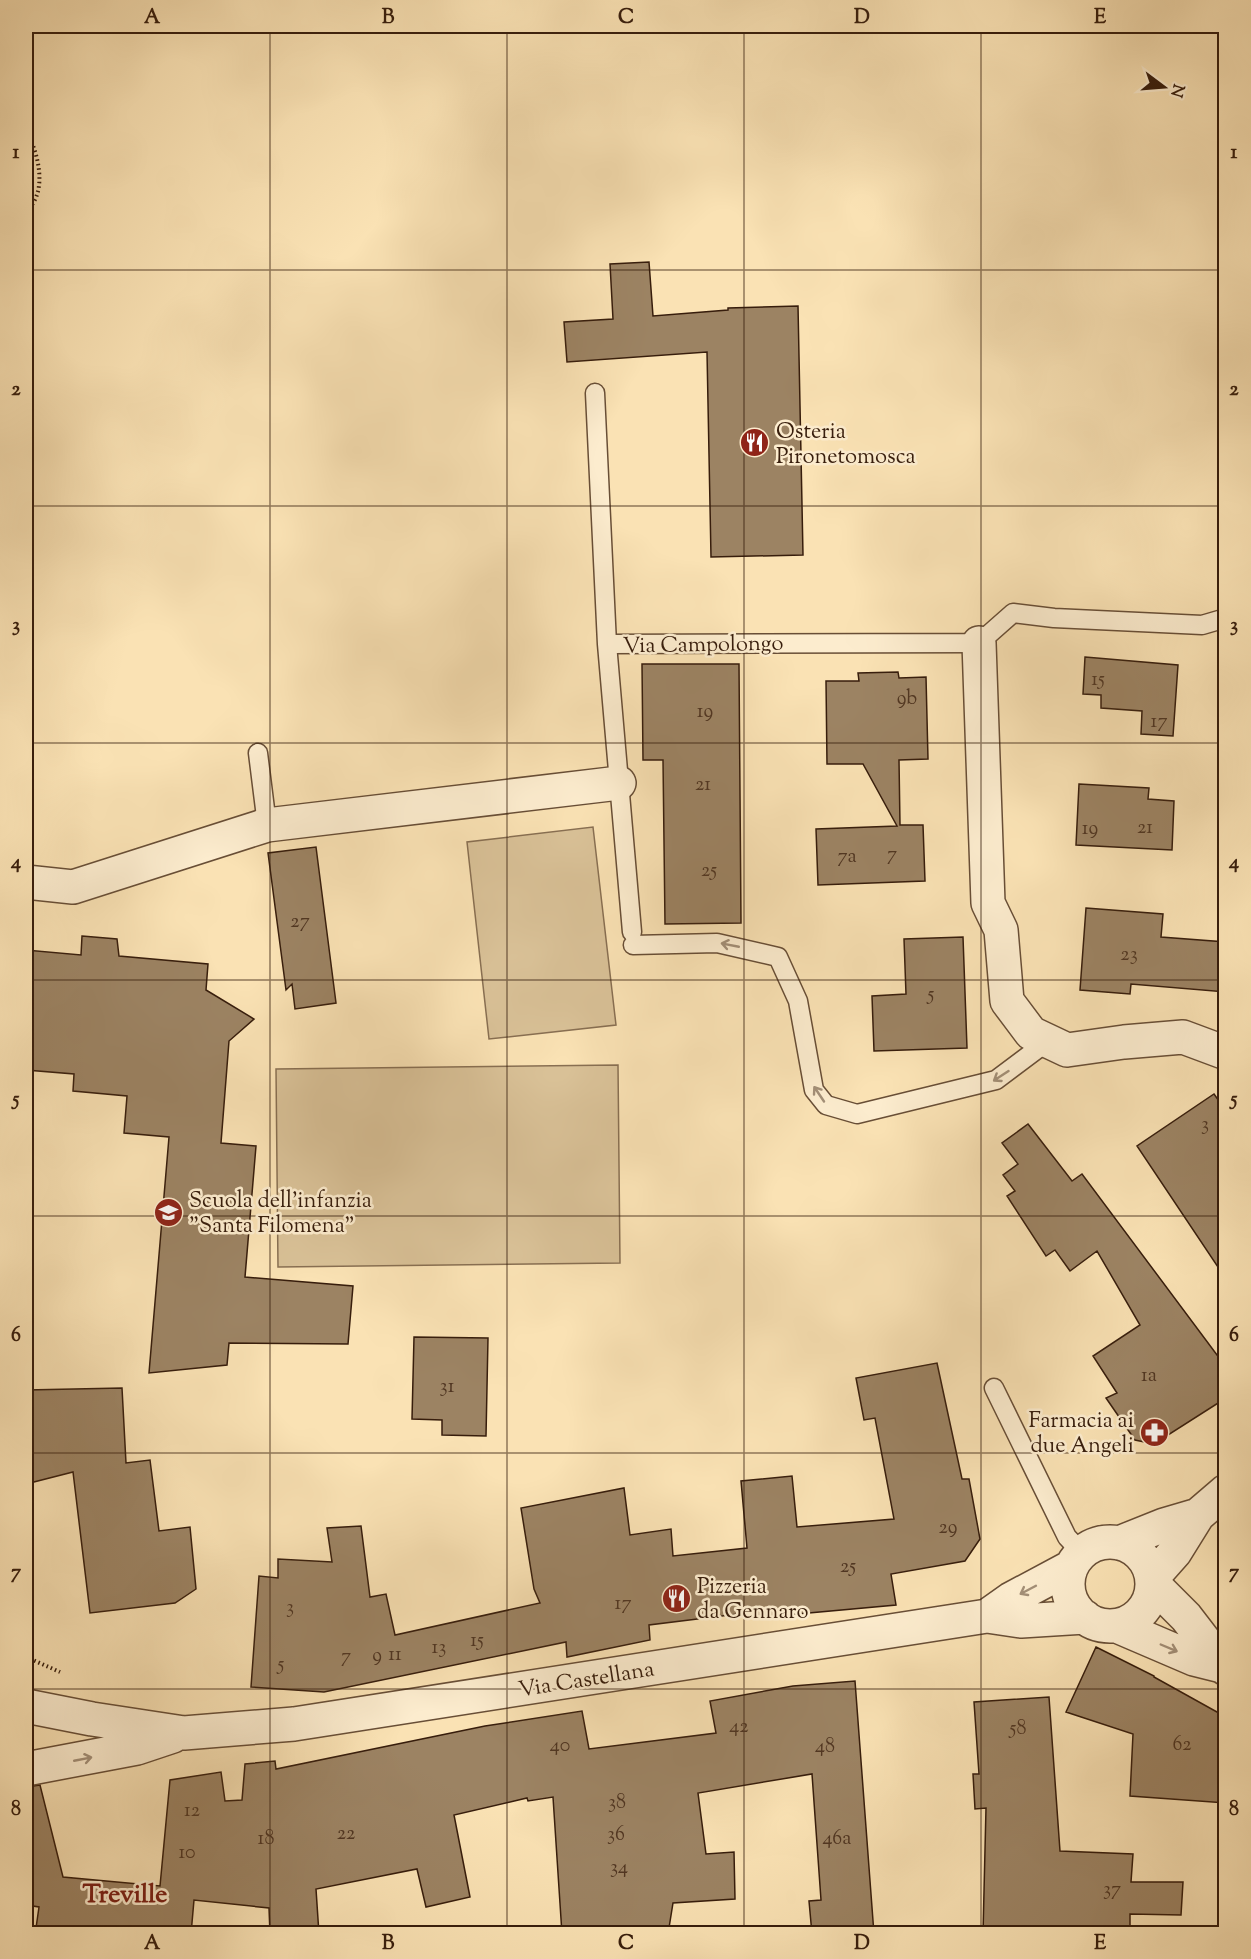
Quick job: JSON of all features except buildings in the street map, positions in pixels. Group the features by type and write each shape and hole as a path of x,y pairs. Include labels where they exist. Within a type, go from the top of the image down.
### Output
{"street":[{"path":"979,643 988,903 1001,930 1007,1001 1031,1033 1067,1050 1183,1037 1226,1053"},
{"path":"26,882 73,887 267,825 619,783"},
{"path":"1153,1581 1175,1552 1198,1515 1226,1491"},
{"path":"1119,1543 1164,1525 1198,1515"},
{"path":"1099,1543 1119,1543 1128,1545 1140,1554 1149,1566 1153,1581 1149,1603 1141,1614 1131,1622 1117,1626 1104,1626 1090,1622 1084,1617 1072,1602 1068,1589 1077,1560 1099,1543"},
{"name":"Via Castellana","path":"987,1616 1077,1560"},
{"path":"1153,1581 1186,1617 1224,1668"},
{"name":"Via Castellana","path":"184,1733 294,1724 987,1616 1021,1621 1084,1617"},
{"path":"1117,1626 1194,1659 1224,1668"},
{"path":"26,1706 184,1733"},
{"path":"26,1770 137,1748 184,1733"}],"lane":[{"path":"595,393 607,644"},
{"path":"979,643 1013,613 1054,618 1203,625 1226,618"},
{"name":"Via Campolongo","path":"979,643 607,644 632,938 717,942 778,957 798,1001 814,1090 826,1105 857,1114 996,1080 1048,1041"},
{"path":"258,753 267,825"},
{"path":"994,1388 1077,1560"}],"path":[{"path":"26,130 34,146 39,168 39,184 34,199 26,211"},
{"path":"26,1657 68,1675"}],"shaded area":[{"path":"593,827 616,1025 489,1039 467,842"},
{"path":"618,1065 620,1263 278,1267 276,1069"}],"place":[{"name":"Osteria Pironetomosca","path":"755,443"},
{"name":"Scuola dell'infanzia \"Santa Filomena\"","path":"168,1212"},
{"name":"Farmacia ai due Angeli","path":"1155,1432"},
{"name":"Pizzeria da Gennaro","path":"676,1598"}],"district":[{"name":"Treville","path":"125,1893"}]}
